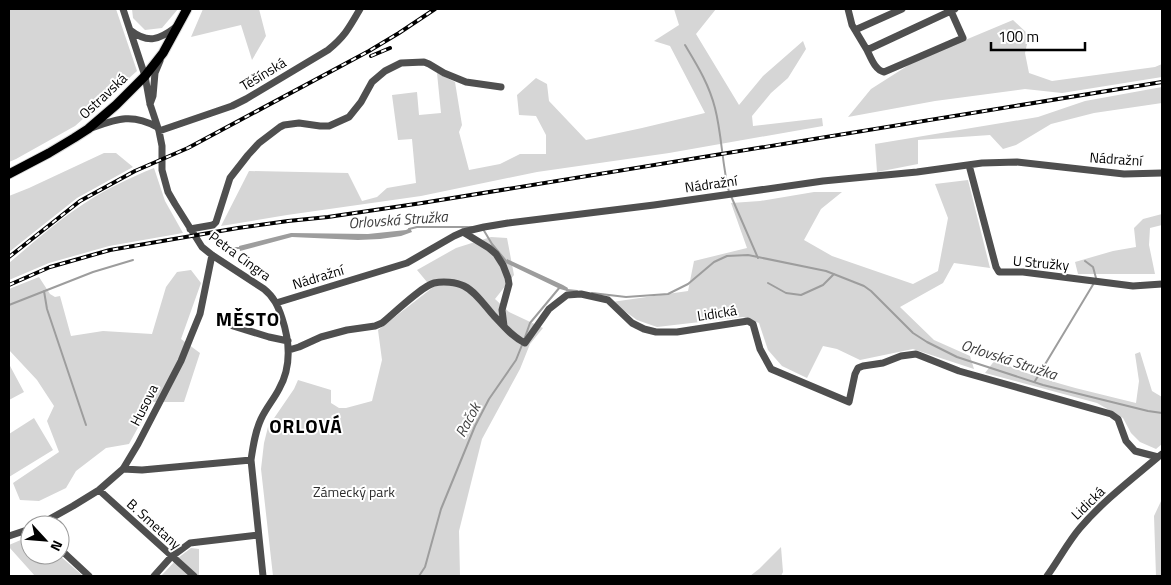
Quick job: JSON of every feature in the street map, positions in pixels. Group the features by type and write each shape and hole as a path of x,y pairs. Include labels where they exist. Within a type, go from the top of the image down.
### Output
{"main road":[{"name":"Ostravská","path":"9,174 49,153 88,129 116,105 163,53 187,9"}],"street":[{"name":"Petra Cingra","path":"123,9 158,129 162,146 162,170 165,184 174,204 202,247 272,295 285,328 289,350 286,374 280,389 262,418 253,444 251,460 263,576"},
{"name":"Těšínská","path":"158,129 232,106 246,99 328,50 345,34 360,9"},
{"path":"848,9 854,27 877,69 880,71 884,72 963,38 952,9 867,50"},
{"path":"854,27 902,9"},
{"path":"130,30 150,40 166,34 178,25"},
{"name":"Petra Cingra","path":"150,104 155,73 163,53"},
{"path":"190,229 213,225 216,222 230,178 259,143 280,127 290,124 329,126 348,117 361,102 372,82 385,71 401,64 424,62 466,82 501,87"},
{"path":"88,129 109,122 131,118 140,120 158,129"},
{"name":"Nádražní","path":"276,303 407,263 454,236 484,227 799,184 917,172 982,163 1017,162 1124,174 1162,173"},
{"name":"U Stružky","path":"969,165 996,267 999,272 1022,272 1133,286 1162,284"},
{"path":"463,232 489,248 496,254 503,265 509,284 502,310 504,326"},
{"name":"Husova","path":"57,515 99,490 123,468 138,444 180,361 200,314 212,255"},
{"name":"Lidická","path":"289,350 299,348 320,336 382,323 433,283 453,282 471,291 514,337 525,343 549,309 567,295 581,294 608,300 632,323 656,332 677,332 748,321 753,324 760,349 771,369 849,402 858,368 883,364 901,356 916,354 959,372 1111,414 1118,419 1126,441 1135,451 1160,456"},
{"path":"234,325 269,337 288,341"},
{"name":"Lidická","path":"1047,576 1079,528 1160,456"},
{"path":"123,468 142,470 251,460"},
{"name":"B. Smetany","path":"99,490 194,576"},
{"path":"154,576 171,557 190,543 258,535"},
{"path":"70,558 89,576"}],"green space":[{"path":"9,9 116,9 137,71 75,126 9,162"},
{"path":"132,9 178,9 162,28 145,30 133,18"},
{"path":"203,9 259,9 266,36 252,60 241,25 191,37"},
{"path":"674,9 716,9 696,34 739,105 763,76 803,41 806,49 788,78 771,93 752,116 753,126 822,118 823,126 669,153 537,172 421,196 221,226 249,171 348,173 362,201 377,197 387,188 416,183 412,139 398,140 392,95 417,92 419,115 441,113 437,73 455,82 462,125 459,132 469,170 500,164 520,154 546,154 546,135 536,116 519,115 517,95 536,78 547,84 549,101 586,140 705,113 670,46 654,41 679,25"},
{"path":"1013,20 1029,35 1025,53 1029,73 1052,81 1155,67 1162,64 1162,77 1062,93 1025,89 935,101 848,117 871,89 915,61"},
{"path":"1162,87 1162,103 1094,113 1051,124 1016,145 1003,149 990,135 918,140 918,164 877,172 875,144 1038,117 1085,101"},
{"path":"104,153 116,153 133,167 77,198 9,252 9,196"},
{"path":"154,168 165,201 183,233 109,246 49,263 9,280 9,263 63,218 108,189"},
{"path":"968,180 990,268 954,263 943,283 900,307 934,340 970,356 974,369 913,349 860,360 837,349 823,346 807,378 782,366 768,350 759,323 743,317 657,327 637,320 612,302 688,291 694,261 747,248 731,203 760,201 814,192 842,192 821,209 804,240 832,256 913,284 938,271 948,218 935,184"},
{"path":"1162,214 1162,225 1150,228 1149,245 1155,274 1078,274 1075,262 1113,251 1136,247 1134,228 1143,219"},
{"name":"Zámecký park","path":"491,237 507,238 514,275 495,299 509,312 543,328 530,344 520,369 482,439 459,531 460,576 273,576 261,469 264,443 268,427 298,380 331,390 331,403 339,408 372,401 382,360 378,330 432,288 417,270 456,248"},
{"path":"191,270 201,283 181,339 200,353 184,402 152,402 129,444 106,448 76,471 66,488 39,501 20,500 13,483 59,452 47,421 54,406 37,380 9,350 9,289 39,277 50,294 55,297 60,296 71,336 103,331 152,334 166,287 177,272"},
{"path":"1140,352 1152,391 1162,397 1162,444 1156,449 1140,442 1131,433 1123,418 1097,403 985,373 995,360 1047,380 1136,403 1139,381 1135,354"},
{"path":"9,364 24,392 9,400"},
{"path":"34,418 53,450 9,477 9,434"},
{"path":"1162,499 1162,576 1156,576 1154,516"},
{"path":"20,540 20,559 9,547 9,545"},
{"path":"781,547 783,572 781,576 750,576 759,569"},
{"path":"191,548 199,549 199,576 161,576 178,558"},
{"path":"25,565 70,565 83,576 35,576"}],"shaded area":[{"path":"410,228 412,232 401,236 380,239 292,237 240,251 239,246 291,233 368,234"},
{"path":"507,259 563,285 568,288 567,291 506,263"}],"waterway":[{"path":"685,45 702,75 712,99 717,118 729,192"},
{"path":"731,196 758,258"},
{"name":"Orlovská Stružka","path":"409,229 417,227 472,227"},
{"name":"Orlovská Stružka","path":"483,229 506,261"},
{"name":"Orlovská Stružka","path":"223,248 242,248"},
{"name":"Orlovská Stružka","path":"592,293 626,297 668,294 688,284 714,262 727,256 748,255 826,271 864,286 913,333 957,357 1043,385 1162,413"},
{"name":"Orlovská Stružka","path":"9,305 93,272 133,260"},
{"path":"1085,261 1093,267 1096,278"},
{"path":"768,283 786,293 801,295 823,285 834,274"},
{"path":"1035,381 1094,283"},
{"name":"Račok","path":"524,340 530,323 560,287"},
{"name":"Orlovská Stružka","path":"567,290 577,291"},
{"path":"44,291 47,309 86,425"},
{"name":"Račok","path":"419,576 425,567 441,509 475,426 489,399 516,360 522,345"},
{"path":"1162,561 1162,567"}],"railway":[{"path":"9,257 80,201 135,171 188,148 369,51 435,9"},
{"path":"371,56 390,48"},
{"path":"9,285 50,267 110,250 238,228 422,203 1162,82"}],"district":[{"name":"MĚSTO","path":"248,319"},
{"name":"ORLOVÁ","path":"306,426"}]}
